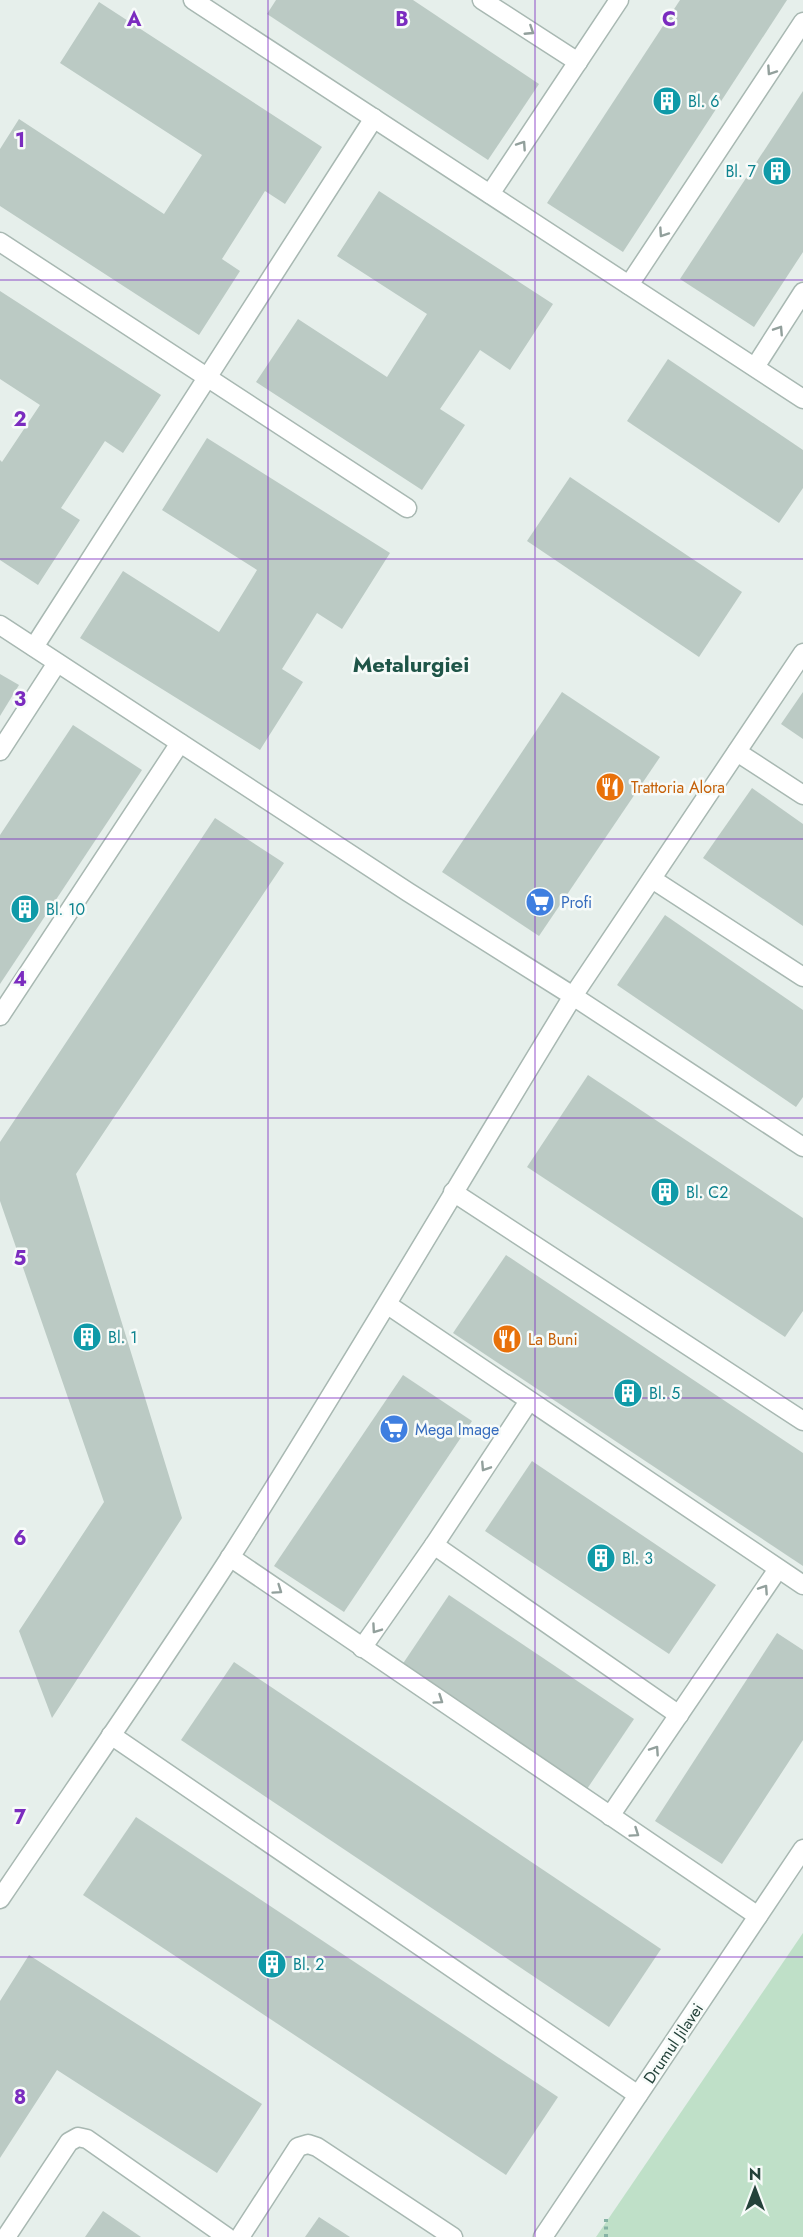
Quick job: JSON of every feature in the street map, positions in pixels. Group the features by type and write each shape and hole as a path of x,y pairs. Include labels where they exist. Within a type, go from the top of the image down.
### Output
{"street":[{"path":"482,0 578,62"},
{"path":"490,194 619,0"},
{"path":"203,3 803,399"},
{"path":"629,285 803,22"},
{"path":"34,647 374,118"},
{"path":"0,242 407,508"},
{"path":"755,367 803,292"},
{"path":"0,625 803,1147"},
{"path":"0,1899 230,1557 388,1305 453,1192 573,996 803,652"},
{"path":"0,751 57,663"},
{"path":"0,1016 180,743"},
{"path":"737,752 803,795"},
{"path":"652,879 803,977"},
{"path":"453,1192 803,1421"},
{"path":"388,1305 803,1586"},
{"path":"362,1648 434,1545 529,1401"},
{"path":"434,1545 679,1715"},
{"path":"230,1557 758,1916"},
{"path":"610,1816 778,1569"},
{"path":"111,1734 638,2095"},
{"name":"Drumul Jilavei","path":"543,2237 803,1849"},
{"path":"6,2237 69,2142 78,2138 87,2139 226,2237"},
{"path":"240,2237 298,2147 308,2144 317,2147 453,2237"}],"path":[{"path":"606,2215 606,2237"}],"green space":[{"path":"803,1933 803,2237 596,2237"}],"building":[{"path":"276,0 413,0 539,84 488,160 267,14"},
{"name":"Bl. 6","path":"680,0 787,0 623,252 547,203"},
{"path":"99,2 322,147 285,204 265,191 222,259 240,271 199,335 0,206 0,149 19,119 164,214 202,155 60,63"},
{"name":"Bl. 7","path":"803,91 803,252 754,327 680,279"},
{"path":"379,191 553,304 510,370 480,350 440,409 465,425 422,490 256,382 298,319 387,377 427,314 337,256"},
{"path":"0,291 161,395 123,453 105,441 61,508 80,520 38,585 0,560 0,460 2,462 40,405 0,379"},
{"path":"668,359 803,450 803,488 779,523 627,421"},
{"path":"207,438 390,553 342,629 317,613 282,669 303,682 260,750 80,638 123,571 219,632 257,570 162,510"},
{"path":"570,477 742,592 699,657 527,541"},
{"path":"0,674 19,685 0,716"},
{"path":"562,692 660,757 539,936 442,872"},
{"path":"803,692 803,739 781,724"},
{"name":"Bl. 10","path":"73,725 142,770 0,984 0,835"},
{"path":"752,788 803,824 803,926 703,858"},
{"name":"Bl. 1","path":"215,818 284,863 76,1174 182,1518 52,1718 19,1631 104,1502 0,1201 0,1142"},
{"path":"665,915 803,1010 803,1097 796,1107 617,985"},
{"name":"Bl. C2","path":"588,1075 803,1218 803,1311 785,1337 527,1167"},
{"name":"Bl. 5","path":"506,1255 803,1453 803,1566 453,1333"},
{"path":"403,1375 472,1421 344,1612 274,1566"},
{"name":"Bl. 3","path":"532,1461 716,1585 669,1654 485,1531"},
{"path":"449,1595 634,1719 587,1789 402,1665"},
{"path":"777,1633 803,1650 803,1740 722,1864 655,1821"},
{"path":"234,1662 661,1949 609,2027 181,1740"},
{"name":"Bl. 2","path":"136,1817 558,2097 506,2175 83,1895"},
{"path":"29,1955 262,2104 217,2173 57,2070 0,2158 0,2001"},
{"path":"103,2211 141,2237 85,2237"},
{"path":"319,2217 350,2237 305,2237"}],"place":[{"name":"Bl. 6","path":"667,101"},
{"name":"Bl. 7","path":"777,171"},
{"name":"Trattoria Alora","path":"610,787"},
{"name":"Profi","path":"540,902"},
{"name":"Bl. 10","path":"25,909"},
{"name":"Bl. C2","path":"665,1192"},
{"name":"Bl. 1","path":"87,1337"},
{"name":"La Buni","path":"507,1339"},
{"name":"Bl. 5","path":"628,1393"},
{"name":"Mega Image","path":"394,1429"},
{"name":"Bl. 3","path":"601,1558"},
{"name":"Bl. 2","path":"272,1964"}],"district":[{"name":"Metalurgiei","path":"411,664"}]}
